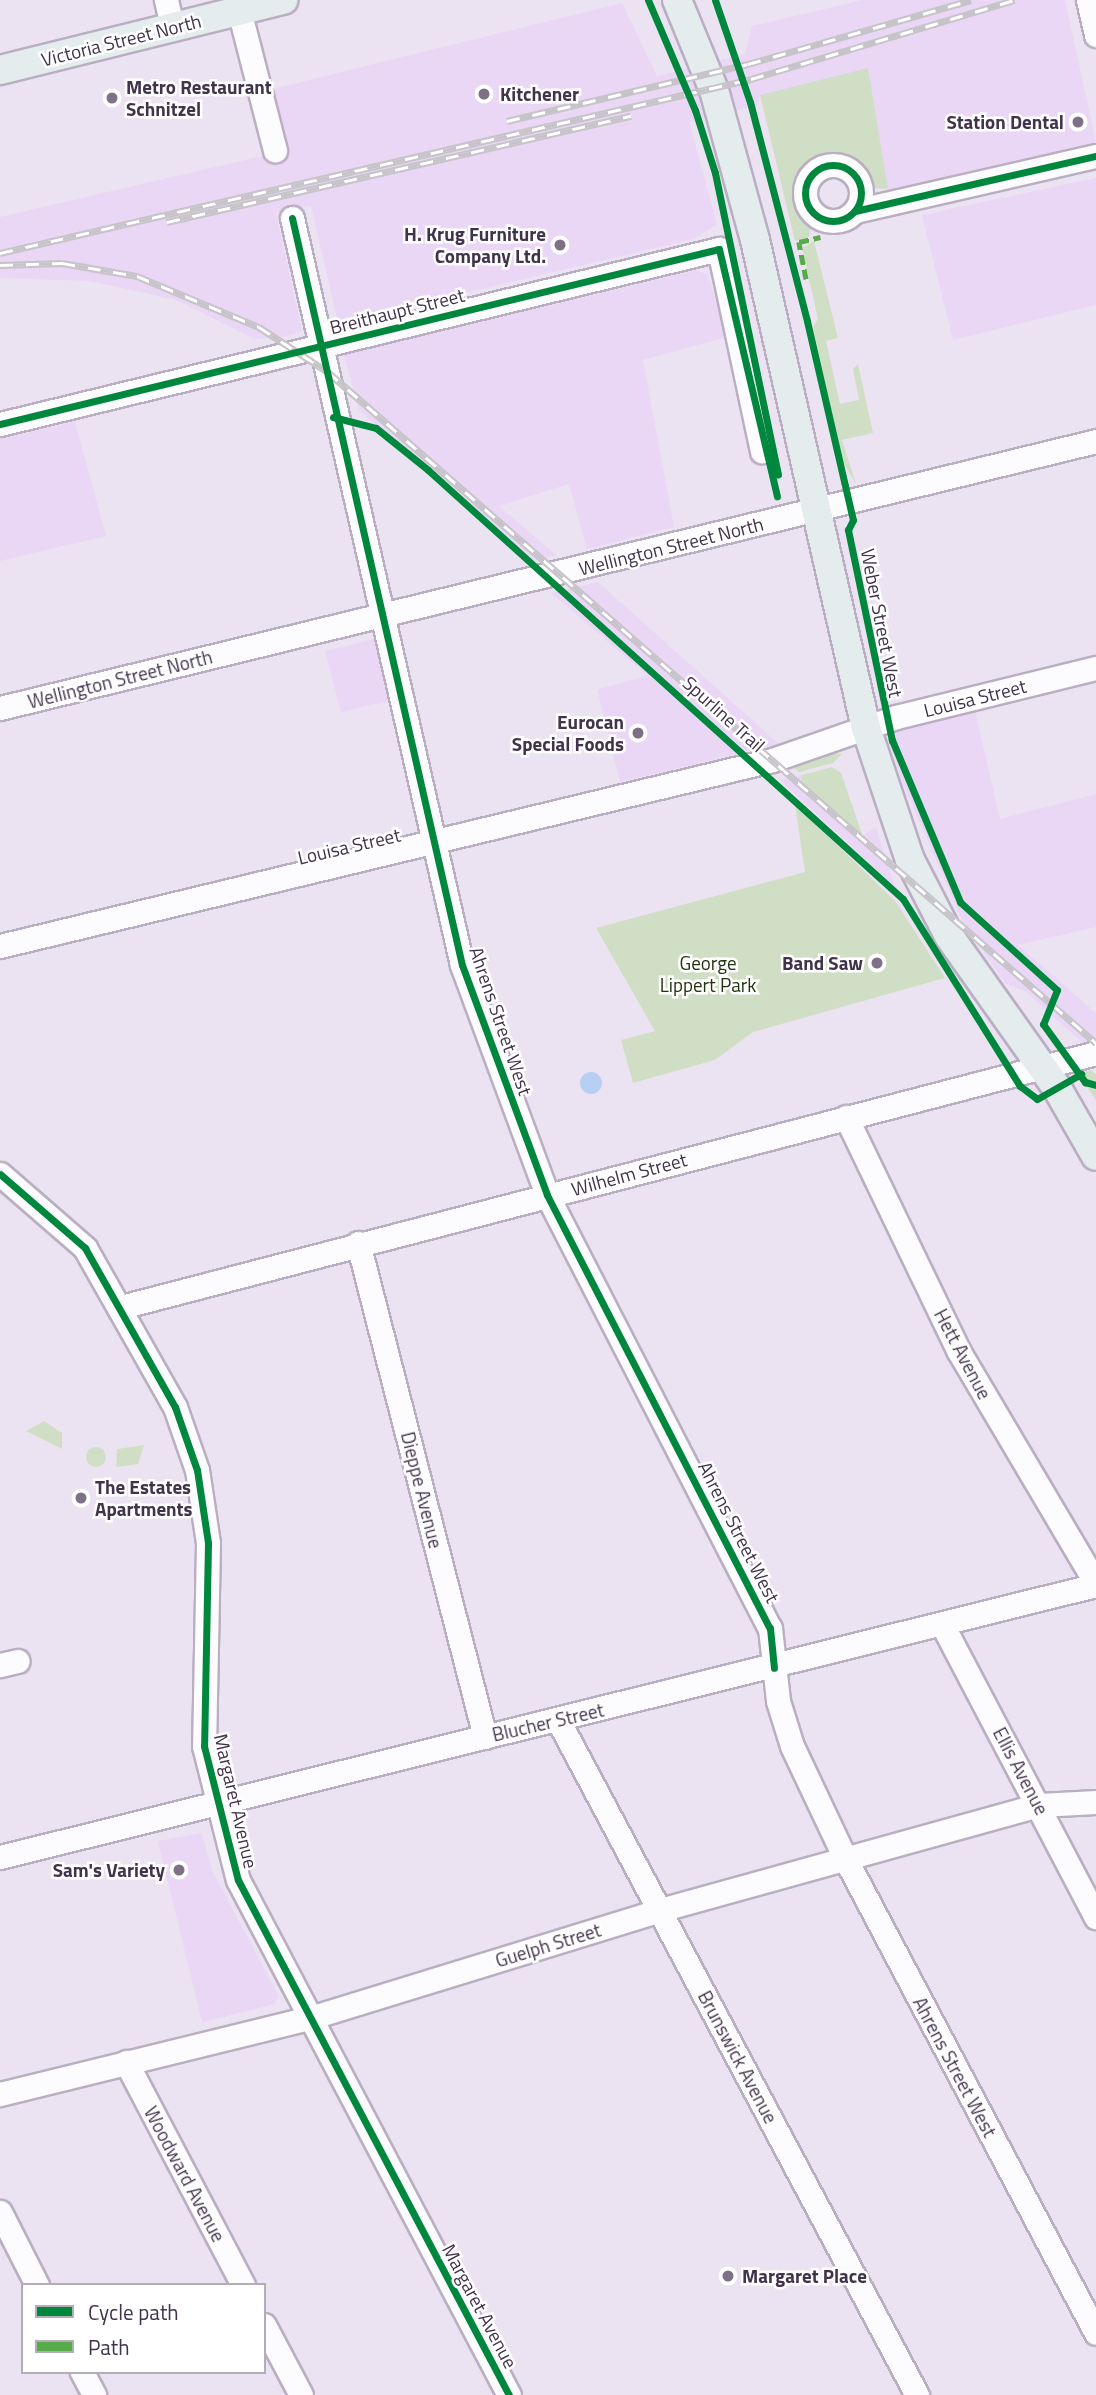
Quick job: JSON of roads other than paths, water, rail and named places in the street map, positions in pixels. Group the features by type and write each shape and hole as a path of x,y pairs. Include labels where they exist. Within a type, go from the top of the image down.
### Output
{"main road":[{"name":"Victoria Street North","path":"0,69 169,13 239,10 283,0"},
{"name":"Weber Street West","path":"677,0 714,90 751,227 866,728 910,860 929,897 1043,1069 1096,1156"}],"street":[{"path":"1088,0 1096,35"},
{"path":"239,10 275,150"},
{"path":"855,211 1096,156"},
{"name":"Ahrens Street West","path":"292,218 386,614 462,965 547,1195 770,1628 774,1668 792,1746 845,1858 1096,2333"},
{"name":"Breithaupt Street","path":"0,424 719,249 762,451"},
{"name":"Wellington Street North","path":"0,708 1096,441"},
{"name":"Louisa Street","path":"0,946 772,760 866,728 1096,668"},
{"name":"Wilhelm Street","path":"121,1307 1096,1054"},
{"name":"Hett Avenue","path":"846,1117 958,1350 1096,1584"},
{"name":"Margaret Avenue","path":"0,1174 85,1248 121,1307 175,1407 197,1470 208,1543 201,1707 217,1804 238,1880 313,2017 509,2395"},
{"name":"Dieppe Avenue","path":"358,1244 485,1737"},
{"name":"Blucher Street","path":"0,1857 943,1626 1096,1584"},
{"name":"Ellis Avenue","path":"943,1626 1096,1917"},
{"name":"Brunswick Avenue","path":"558,1720 917,2395"},
{"name":"Guelph Street","path":"0,2094 313,2017 660,1910 1039,1805 1096,1802"},
{"name":"Woodward Avenue","path":"127,2062 242,2283"},
{"path":"0,2212 36,2283"},
{"path":"266,2329 301,2395"},
{"path":"83,2374 94,2395"}],"water":[{"path":"591,1072 599,1075 602,1083 599,1091 591,1094 583,1091 580,1083 583,1075"}],"railway":[{"path":"507,121 748,64 971,0"},
{"path":"0,253 751,79 1014,0"},
{"path":"167,222 631,116"},
{"path":"0,265 62,263 137,276 259,327 328,372 1096,1043"}],"place":[{"name":"Kitchener","path":"484,94"},
{"name":"Metro Restaurant Schnitzel","path":"112,98"},
{"name":"Station Dental","path":"1078,122"},
{"name":"H. Krug Furniture Company Ltd.","path":"560,245"},
{"name":"Eurocan Special Foods","path":"638,733"},
{"name":"Band Saw","path":"877,963"},
{"name":"The Estates Apartments","path":"81,1498"},
{"name":"Sam's Variety","path":"179,1870"},
{"name":"Margaret Place","path":"728,2276"}],"park label":[{"name":"George Lippert Park","path":"708,974"}]}
